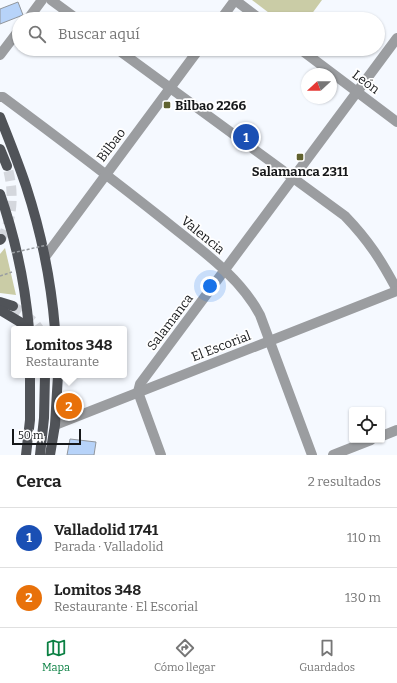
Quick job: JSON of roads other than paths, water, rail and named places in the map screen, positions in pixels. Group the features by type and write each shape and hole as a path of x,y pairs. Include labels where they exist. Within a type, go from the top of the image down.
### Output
{"main road":[{"path":"0,117 26,185 45,257 55,326"},
{"path":"0,149 7,166"},
{"path":"0,194 11,231 22,278 28,326"},
{"path":"0,302 13,306"},
{"path":"0,310 20,322 23,326"},
{"path":"26,455 30,420 30,378"},
{"path":"40,455 44,418 45,378"},
{"path":"50,455 55,425 58,378"}],"street":[{"path":"33,12 42,0"},
{"path":"51,0 67,12"},
{"path":"226,12 235,0 251,12"},
{"name":"Salamanca","path":"385,54 397,38"},
{"path":"0,55 12,39"},
{"path":"127,56 345,216 366,238 380,258 397,291"},
{"name":"Bilbao","path":"45,257 194,56"},
{"name":"León","path":"309,56 397,122"},
{"name":"Salamanca","path":"138,392 140,384 294,179 384,56"},
{"name":"Valencia","path":"0,97 3,97 106,174 225,270 254,303 312,455"},
{"name":"El Escorial","path":"55,425 397,291"},
{"path":"138,392 161,455"},
{"path":"385,435 397,430"},
{"path":"333,455 363,443"}],"tunnel":[{"path":"1,239 8,222 12,203 11,184 7,166"},
{"path":"13,306 34,322 37,326"}],"place":[{"name":"Bilbao 2266","path":"167,105"},
{"name":"Valladolid 1741","path":"246,137"},
{"name":"Salamanca 2311","path":"300,157"},
{"name":"Lomitos 348","path":"69,406"}]}
